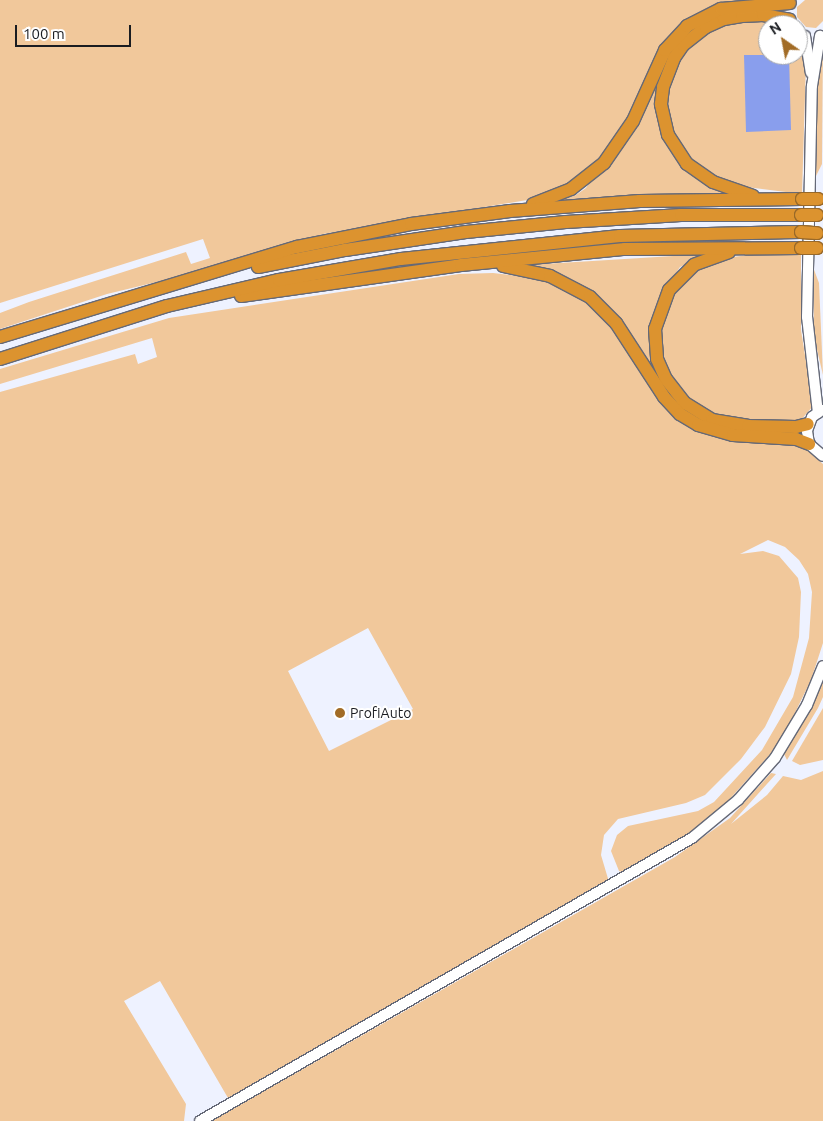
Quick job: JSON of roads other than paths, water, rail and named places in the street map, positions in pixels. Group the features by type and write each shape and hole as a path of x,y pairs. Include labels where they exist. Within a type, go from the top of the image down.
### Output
{"highway":[{"path":"510,211 571,189 604,163 632,121 665,50 687,26 700,18 730,7 791,2"},
{"path":"758,15 724,19 706,27 683,45 667,71 661,104 668,135 677,151 699,174 734,190 780,200"},
{"path":"0,337 342,236 510,211 640,201 820,200"},
{"path":"174,285 345,250 466,232 622,218 820,215"},
{"path":"0,358 166,306 342,268 473,249 656,234 820,233"},
{"path":"166,306 461,265 625,249 759,247 820,249"},
{"path":"759,247 710,257 683,273 669,290 659,312 655,328 657,359 677,394 696,412 712,420 764,427 808,424"},
{"path":"461,265 527,269 550,276 583,293 616,323 664,397 680,414 698,425 733,435 796,439 809,444"}],"main road":[{"path":"791,2 791,15"},
{"path":"808,34 822,35 812,86 807,317 820,411 808,424 809,444 823,456"},
{"path":"808,65 812,86"},
{"path":"811,356 823,389"},
{"path":"200,1121 692,838 738,800 775,758 807,705 823,666"}],"water":[{"path":"744,55 758,55 758,65 789,65 791,130 746,132"}],"place":[{"name":"ProfiAuto","path":"340,713"}]}
